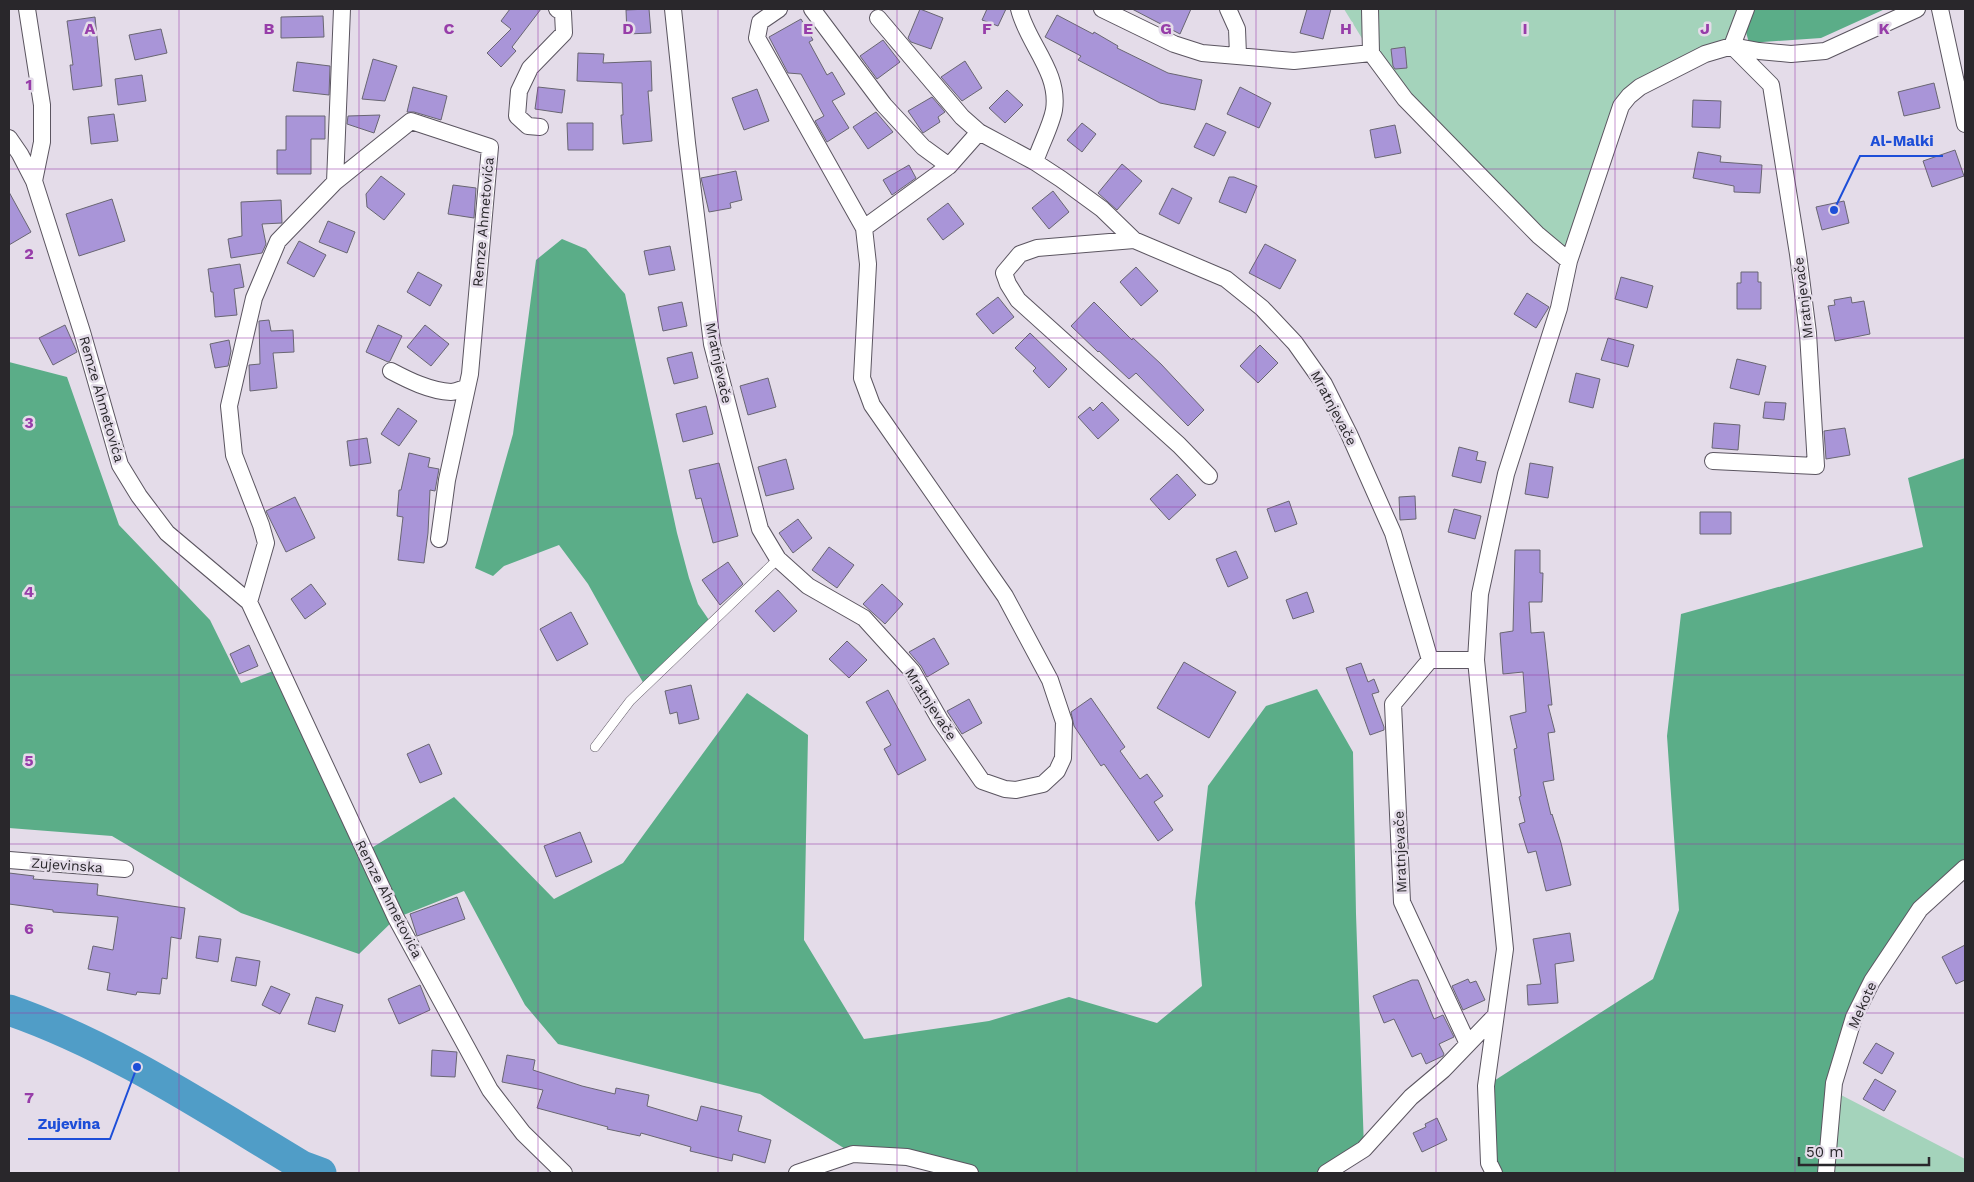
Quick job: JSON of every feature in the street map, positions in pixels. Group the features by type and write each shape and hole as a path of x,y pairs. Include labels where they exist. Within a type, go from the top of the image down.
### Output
{"street":[{"name":"Remze Ahmetovića","path":"27,9 42,105 42,142 34,181"},
{"path":"335,182 342,9"},
{"path":"540,127 528,126 517,116 518,91 530,68 564,33 563,12 557,9"},
{"name":"Mratnjevače","path":"673,9 687,143 712,344 760,530 778,559 808,586 864,618 912,671 940,720 982,781 1005,789 1016,790 1043,784 1057,771 1063,758 1064,722 1050,680 1005,596 872,405 862,378 868,264 864,228 757,38 760,22 779,9"},
{"path":"812,9 884,105 923,147 949,166"},
{"path":"1019,9 1022,22 1049,72 1053,90 1054,110 1035,162"},
{"path":"1102,9 1174,44 1202,53 1294,61 1371,53"},
{"path":"1228,9 1237,29 1238,55"},
{"path":"1370,9 1371,53 1405,99 1538,235 1569,261"},
{"path":"1732,46 1746,9"},
{"path":"1494,1173 1489,1163 1486,1086 1505,949 1476,660 1480,594 1506,474 1559,308 1569,261 1621,106 1629,96 1640,88 1706,54 1732,46 1791,54 1825,50 1917,9"},
{"path":"1940,9 1965,124"},
{"name":"Mratnjevače","path":"878,18 962,116 980,132 1035,162 1102,209 1134,240 1226,279 1262,308 1295,343 1324,384 1350,434 1393,533 1430,660 1393,704 1402,902 1468,1044"},
{"name":"Mratnjevače","path":"1713,461 1816,466 1808,332 1798,254 1771,85 1732,46"},
{"name":"Remze Ahmetovića","path":"248,602 266,544 261,525 234,455 229,406 254,298 278,240 335,182 411,121 490,147 470,374 447,480 439,539"},
{"path":"864,228 949,166 980,132"},
{"name":"Remze Ahmetovića","path":"9,138 34,181 82,332 120,465 167,533 248,602 396,918 490,1090 523,1133 564,1173"},
{"name":"Mratnjevače","path":"1134,240 1037,248 1020,254 1004,273 1008,284 1018,300 1179,445 1209,476"},
{"path":"391,371 411,382 451,392 466,388"},
{"path":"1430,660 1476,660"},
{"name":"Zujevinska","path":"9,860 125,869"},
{"name":"Mekote","path":"1826,1173 1834,1083 1854,1017 1872,981 1920,909 1965,868"},
{"path":"1326,1173 1364,1149 1411,1097 1443,1070 1495,1016"},
{"path":"797,1173 853,1154 907,1157 970,1173"}],"lane":[{"path":"595,747 630,701 778,559"}],"green space":[{"path":"1344,9 1746,9 1732,46 1629,96 1569,261 1371,53"},
{"path":"1743,9 1885,9 1821,38 1749,43 1741,14"},
{"path":"562,239 586,249 625,294 677,533 698,604 711,623 645,686 588,584 559,545 504,566 493,576 475,568 513,434 536,260"},
{"path":"9,362 67,377 119,525 210,620 241,683 281,668 365,852 454,797 554,899 623,863 747,693 808,735 804,940 864,1039 989,1021 1069,997 1157,1023 1202,986 1195,903 1208,786 1266,706 1317,689 1353,752 1364,1149 1321,1173 978,1173 853,1154 760,1094 558,1044 525,1005 464,891 396,918 359,954 241,913 112,836 9,828"},
{"path":"1965,458 1965,868 1920,909 1854,1017 1826,1173 1494,1173 1486,1086 1653,979 1679,910 1667,736 1681,614 1923,547 1908,478"},
{"path":"1841,1095 1965,1159 1965,1173 1834,1173"}],"building":[{"path":"510,9 541,9 512,47 516,51 501,67 487,53 511,29 501,21"},
{"path":"649,9 651,33 627,34 626,10"},
{"path":"920,9 943,18 931,49 911,42 908,38"},
{"path":"987,9 1006,9 998,26 982,20"},
{"path":"1132,9 1191,9 1180,34"},
{"path":"1307,9 1331,9 1323,39 1300,33"},
{"path":"1057,15 1093,34 1094,32 1118,46 1117,48 1168,73 1202,80 1195,110 1160,103 1078,60 1081,56 1045,37"},
{"path":"323,16 324,37 281,38 281,17"},
{"path":"95,17 102,86 73,90 70,65 73,65 67,21"},
{"path":"801,19 813,40 809,42 827,75 832,72 845,94 832,101 849,128 827,142 815,121 824,116 801,74 788,73 769,37"},
{"path":"161,29 167,53 135,60 129,35"},
{"path":"883,40 900,62 877,79 860,56"},
{"path":"1405,47 1407,68 1395,69 1391,49"},
{"path":"578,53 604,54 603,63 651,61 652,91 648,91 652,141 623,144 621,115 623,115 622,83 577,81"},
{"path":"373,59 397,66 385,101 362,99"},
{"path":"965,61 982,88 962,101 941,77"},
{"path":"297,62 330,66 329,95 293,91"},
{"path":"142,75 146,101 118,105 115,79"},
{"path":"1934,83 1940,108 1904,116 1898,92"},
{"path":"413,87 447,96 441,120 414,112 407,112"},
{"path":"538,87 565,90 562,113 535,109"},
{"path":"1240,87 1271,103 1259,128 1227,114"},
{"path":"757,89 769,121 744,130 732,98"},
{"path":"1007,90 1023,105 1005,123 989,108"},
{"path":"932,97 945,112 938,117 940,122 923,133 908,111"},
{"path":"1693,100 1721,101 1720,128 1692,127"},
{"path":"876,112 893,132 868,149 853,127"},
{"path":"114,114 118,141 91,144 88,117"},
{"path":"380,115 374,133 347,124 348,116"},
{"path":"286,116 325,116 325,139 311,139 311,174 277,174 277,150 286,150"},
{"path":"567,123 593,123 593,150 568,150"},
{"path":"1082,123 1096,134 1082,152 1067,140"},
{"path":"1206,123 1226,132 1214,156 1194,147"},
{"path":"1395,125 1401,153 1375,158 1370,130"},
{"path":"1955,150 1964,176 1932,187 1923,161"},
{"path":"1698,152 1721,156 1720,162 1762,165 1760,193 1734,192 1734,186 1693,178"},
{"path":"1122,164 1142,181 1117,210 1098,193"},
{"path":"909,165 916,178 892,195 883,180"},
{"path":"736,171 742,200 730,203 731,208 709,212 701,178"},
{"path":"381,176 405,194 384,220 367,207 366,194"},
{"path":"1229,177 1234,177 1257,186 1246,213 1219,202"},
{"path":"453,185 476,188 474,218 448,214"},
{"path":"1172,188 1192,198 1179,224 1159,214"},
{"path":"1053,191 1069,212 1049,229 1032,208"},
{"path":"9,192 31,232 9,245"},
{"path":"112,199 125,241 79,256 66,214"},
{"path":"281,200 282,223 262,224 266,244 262,253 231,258 228,239 242,236 241,202"},
{"path":"1844,201 1849,223 1822,230 1816,207"},
{"path":"948,203 964,224 943,240 927,219"},
{"path":"328,221 355,232 347,253 319,242"},
{"path":"299,241 326,255 314,277 287,263"},
{"path":"1265,244 1296,260 1280,289 1249,273"},
{"path":"670,246 675,270 649,275 644,251"},
{"path":"240,264 244,287 234,289 237,315 215,317 213,292 211,292 208,269"},
{"path":"1136,267 1158,291 1141,306 1120,282"},
{"path":"418,272 442,285 430,306 407,292"},
{"path":"1741,272 1758,272 1758,282 1761,282 1761,309 1737,309 1737,283 1741,283"},
{"path":"1621,277 1653,286 1647,308 1615,299"},
{"path":"1527,293 1549,307 1536,328 1514,314"},
{"path":"998,297 1014,317 993,334 976,314"},
{"path":"1851,297 1852,303 1864,301 1870,334 1835,341 1828,306 1835,305 1834,300"},
{"path":"682,302 687,326 663,331 658,307"},
{"path":"1094,302 1132,340 1133,338 1161,364 1204,410 1188,426 1136,373 1129,379 1071,326"},
{"path":"269,320 271,331 293,330 294,352 273,353 277,388 250,391 249,365 260,364 259,321"},
{"path":"65,325 77,352 53,365 39,338"},
{"path":"378,325 402,336 388,362 366,352"},
{"path":"425,325 449,344 431,366 407,347"},
{"path":"1030,333 1067,369 1049,388 1033,371 1036,368 1015,348"},
{"path":"1608,338 1634,345 1628,367 1601,360"},
{"path":"229,340 231,351 228,366 215,368 210,344"},
{"path":"1260,345 1278,363 1258,383 1240,366"},
{"path":"692,352 698,378 674,384 667,358"},
{"path":"1737,359 1766,366 1759,395 1730,388"},
{"path":"1576,373 1600,379 1593,408 1569,402"},
{"path":"768,378 776,407 748,415 740,386"},
{"path":"1102,402 1119,420 1098,439 1078,417 1090,407 1093,411"},
{"path":"1765,402 1786,403 1784,420 1763,418"},
{"path":"706,406 713,434 683,442 676,414"},
{"path":"398,408 417,421 399,446 381,434"},
{"path":"1714,423 1740,425 1738,450 1712,448"},
{"path":"1845,428 1850,455 1826,459 1824,431"},
{"path":"367,438 371,463 350,466 347,441"},
{"path":"1459,447 1478,452 1476,460 1486,462 1481,483 1452,476"},
{"path":"409,453 430,458 428,467 439,469 435,491 430,490 428,533 424,563 398,560 403,517 397,516 399,490 401,490"},
{"path":"786,459 794,489 766,496 758,467"},
{"path":"719,463 738,536 713,543 701,498 696,499 689,470"},
{"path":"1530,463 1553,467 1548,498 1525,494"},
{"path":"1177,474 1196,495 1169,520 1150,499"},
{"path":"1415,496 1416,519 1400,520 1399,497"},
{"path":"295,497 315,538 286,552 266,511"},
{"path":"1289,501 1297,524 1275,532 1267,509"},
{"path":"1454,509 1481,516 1475,539 1448,532"},
{"path":"1700,512 1731,512 1731,534 1700,534"},
{"path":"798,519 812,538 793,553 779,533"},
{"path":"829,547 854,565 837,588 812,570"},
{"path":"1515,550 1540,550 1540,573 1543,573 1542,602 1529,602 1531,633 1544,632 1552,705 1548,705 1555,732 1548,733 1554,780 1543,782 1571,885 1546,891 1536,851 1528,853 1519,824 1525,822 1519,797 1521,796 1514,749 1517,748 1510,716 1526,712 1523,672 1503,674 1500,633 1513,631"},
{"path":"1236,551 1248,578 1228,587 1216,559"},
{"path":"728,562 743,584 720,605 702,580"},
{"path":"311,584 326,604 305,619 291,599"},
{"path":"882,584 903,604 885,624 863,604"},
{"path":"778,590 797,611 774,632 755,611"},
{"path":"1307,592 1314,612 1293,619 1286,600"},
{"path":"571,612 588,644 557,661 540,629"},
{"path":"934,638 949,664 927,677 921,666 909,652"},
{"path":"847,641 867,660 849,678 829,659"},
{"path":"249,645 258,666 239,674 230,654"},
{"path":"1184,662 1236,692 1209,738 1157,708"},
{"path":"1361,663 1368,682 1374,679 1379,692 1372,694 1384,727 1384,730 1370,735 1346,668"},
{"path":"691,685 699,719 679,724 677,712 670,714 665,691"},
{"path":"888,690 926,760 898,775 884,749 891,745 866,702"},
{"path":"1091,698 1125,747 1120,751 1140,779 1147,774 1163,796 1154,802 1173,830 1158,841 1104,764 1101,766 1074,726 1071,712"},
{"path":"969,699 982,723 962,734 947,711"},
{"path":"429,744 442,774 420,783 407,754"},
{"path":"580,832 592,862 556,877 544,846"},
{"path":"9,873 34,876 33,879 98,884 97,895 185,908 181,939 171,937 167,979 162,978 160,994 137,992 136,995 107,990 110,973 88,969 93,946 113,950 118,917 53,912 53,910 9,904"},
{"path":"457,897 465,919 417,936 410,914"},
{"path":"1570,933 1574,961 1555,964 1558,1003 1528,1005 1527,985 1541,984 1533,939"},
{"path":"199,936 221,939 218,962 196,958"},
{"path":"1965,945 1965,980 1956,984 1942,957"},
{"path":"236,957 260,961 256,986 231,981"},
{"path":"1468,979 1470,983 1476,981 1485,1000 1463,1010 1452,986"},
{"path":"1412,980 1418,980 1434,1019 1443,1015 1454,1037 1439,1044 1444,1054 1443,1056 1426,1064 1421,1053 1412,1057 1394,1019 1384,1023 1373,996"},
{"path":"420,985 430,1010 399,1024 388,999"},
{"path":"271,986 290,994 280,1014 262,1005"},
{"path":"316,997 343,1005 335,1032 308,1024"},
{"path":"1876,1043 1894,1053 1882,1074 1863,1063"},
{"path":"432,1050 457,1052 455,1077 431,1076"},
{"path":"507,1055 535,1060 533,1070 582,1086 615,1094 616,1088 649,1095 647,1106 697,1121 701,1106 742,1116 738,1131 771,1140 765,1163 733,1154 732,1161 690,1151 691,1147 641,1133 640,1136 607,1129 608,1127 537,1108 543,1090 502,1082"},
{"path":"1875,1079 1896,1091 1884,1111 1863,1099"},
{"path":"1437,1118 1447,1140 1422,1152 1413,1133 1426,1127 1425,1124"}],"waterway":[{"path":"9,1010 48,1025 122,1060 195,1101 302,1166 321,1173"}],"place":[{"name":"Al-Malki","path":"1834,210"},
{"name":"Zujevina","path":"137,1067"}]}
